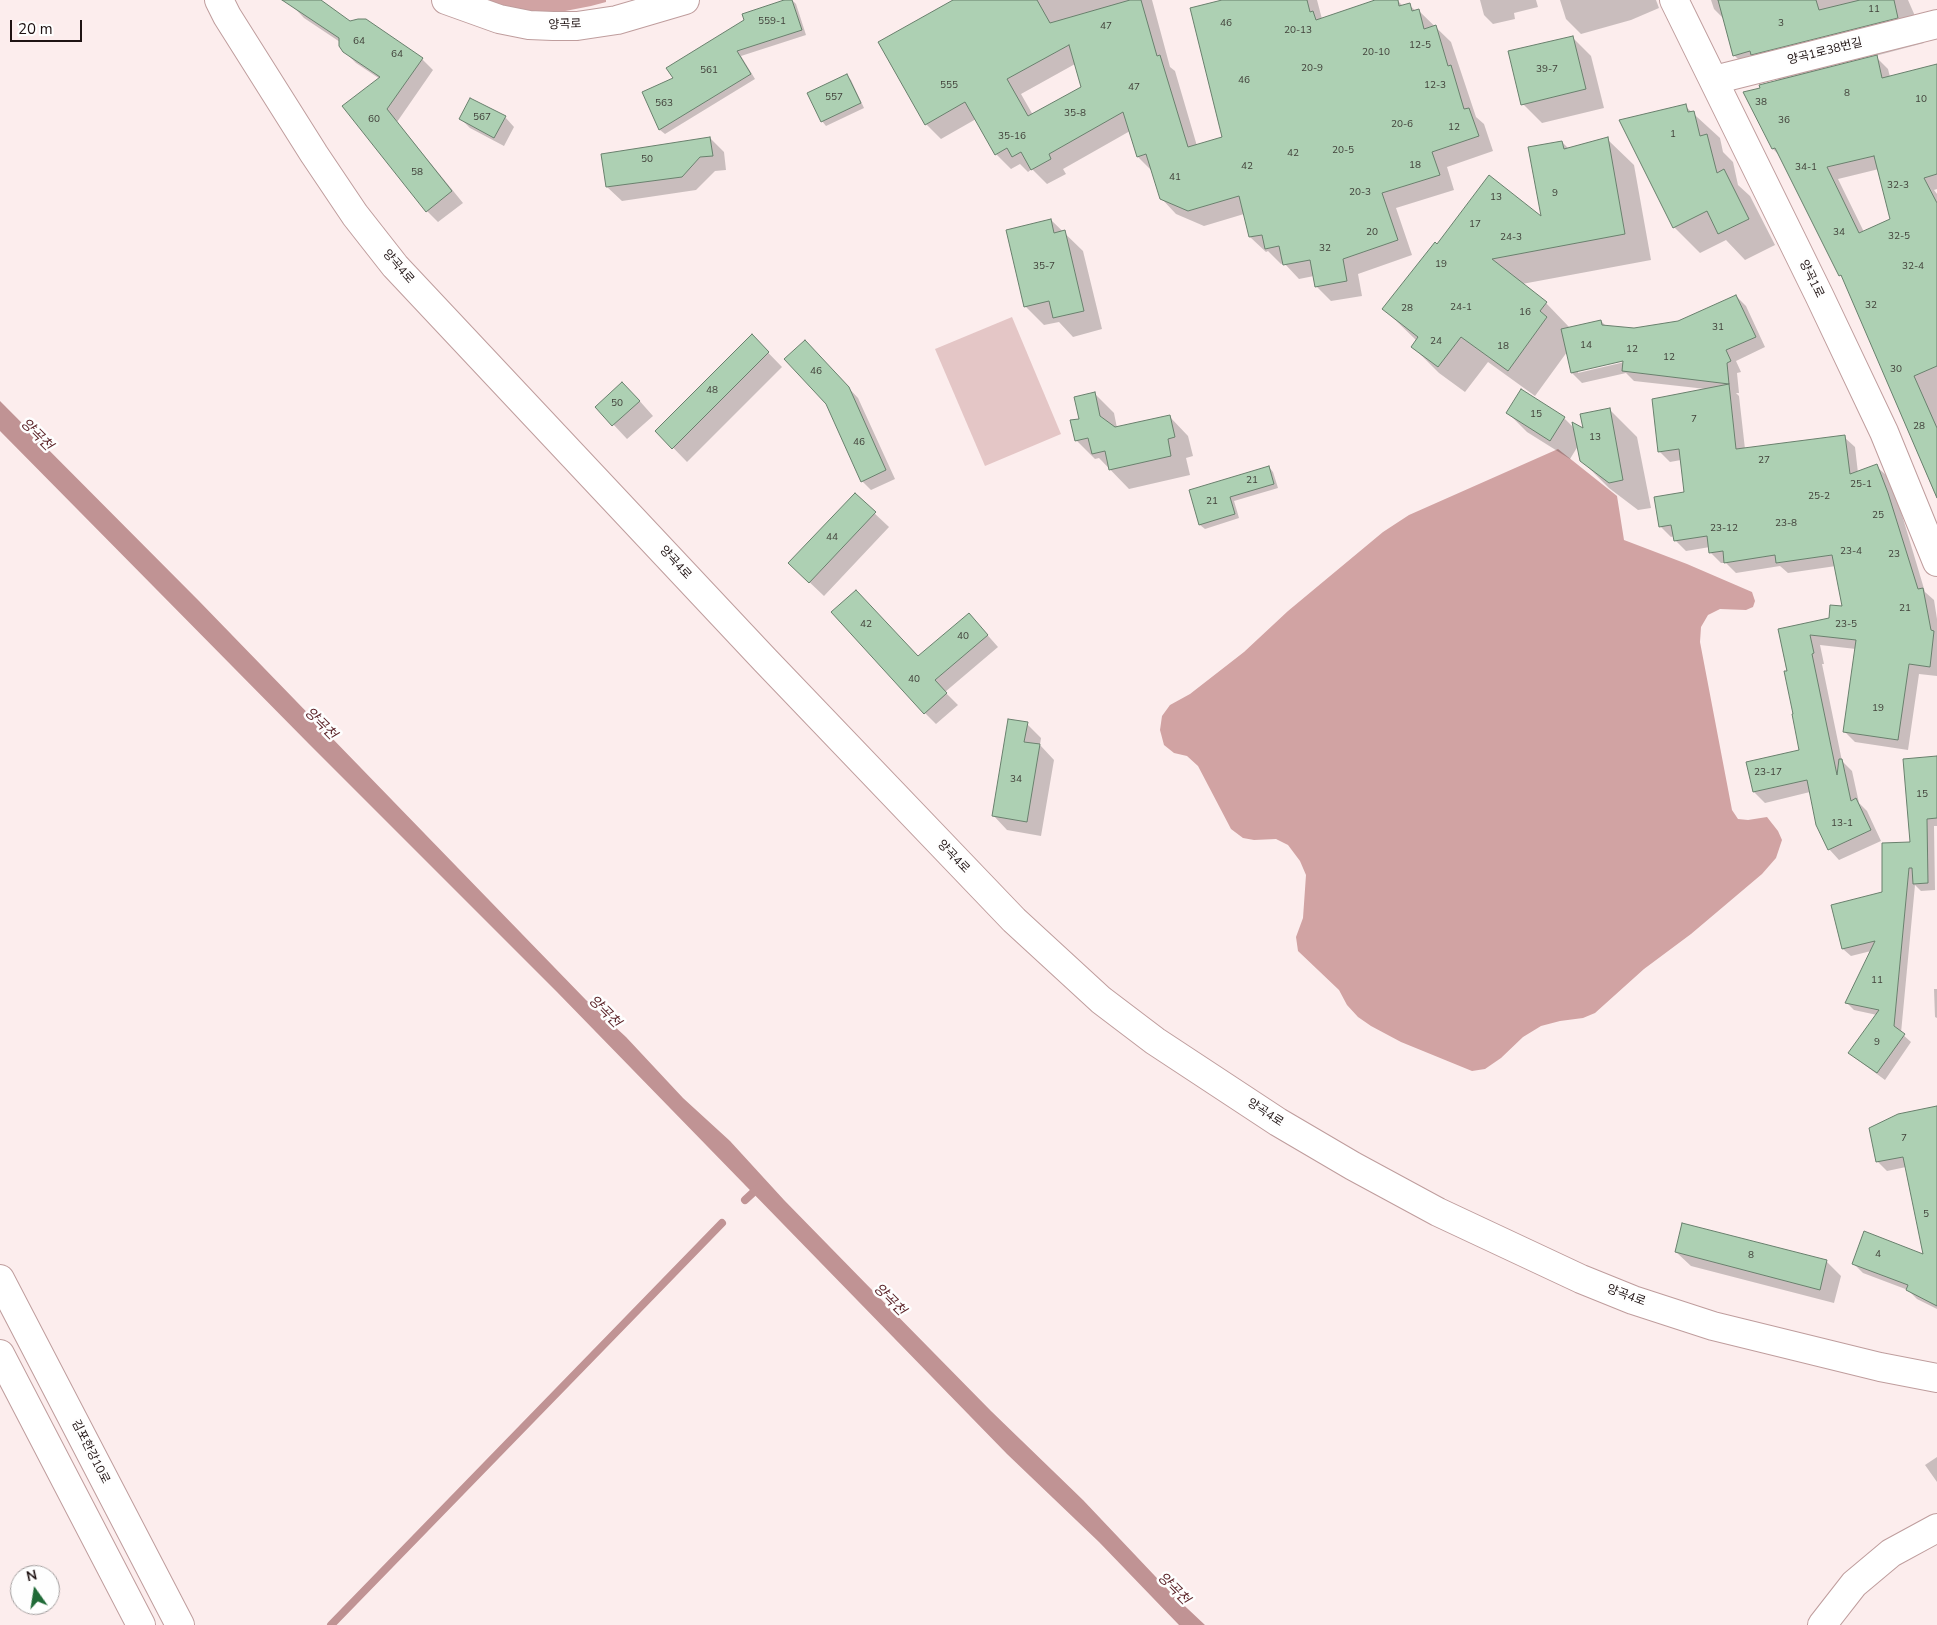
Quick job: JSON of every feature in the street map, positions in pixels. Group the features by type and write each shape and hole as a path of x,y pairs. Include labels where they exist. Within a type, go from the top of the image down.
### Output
{"main road":[{"path":"198,0 223,8"},
{"name":"양곡로","path":"446,0 499,19 529,26 577,26 617,20 685,0"},
{"name":"양곡1로","path":"1674,0 1884,432 1937,562"},
{"name":"양곡4로","path":"223,8 324,169 355,215 396,266 758,653 1014,920 1101,1000 1155,1041 1278,1122 1438,1212 1581,1279 1633,1300 1713,1326 1880,1367 1937,1378"},
{"name":"양곡1로38번길","path":"1714,80 1937,24"},
{"name":"김포한강10로","path":"0,1279 180,1625"},
{"path":"0,1354 141,1625"},
{"path":"1822,1625 1854,1584 1891,1553 1937,1528"}],"shaded area":[{"path":"479,0 606,0 606,2 560,12 531,12"},
{"path":"1012,317 1061,434 985,466 935,349"},
{"path":"0,401 199,601 586,1000 626,1037 683,1098 730,1141 784,1200 874,1292 991,1411 1083,1500 1172,1594 1205,1625 1179,1625 1099,1542 1007,1454 557,992 0,431"},
{"path":"1558,449 1617,496 1624,540 1752,592 1755,601 1753,607 1746,610 1720,609 1708,615 1701,627 1700,642 1732,810 1738,819 1748,820 1767,817 1778,831 1782,840 1776,858 1762,874 1691,934 1644,969 1595,1013 1583,1018 1541,1026 1523,1037 1501,1058 1485,1069 1472,1071 1401,1042 1371,1026 1358,1017 1347,1005 1339,990 1298,951 1296,937 1303,918 1306,875 1300,861 1288,845 1276,839 1254,840 1243,838 1231,829 1198,766 1187,756 1174,753 1164,745 1160,730 1162,716 1170,705 1190,694 1244,652 1288,611 1383,532 1409,515"}],"building":[{"path":"282,0 321,0 350,21 366,19 423,58 387,109 452,191 426,212 342,106 380,77 343,52 339,46 339,38"},
{"path":"784,0 792,0 802,30 737,51 751,74 659,130 642,92 673,78 666,68 744,20 742,14"},
{"path":"953,0 1037,0 1050,23 1130,0 1141,0 1157,56 1160,55 1188,147 1222,137 1190,8 1222,0 1307,0 1310,12 1313,11 1316,20 1375,0 1398,0 1399,6 1410,3 1412,11 1419,9 1424,29 1436,25 1448,66 1451,65 1464,109 1469,108 1479,136 1432,152 1440,175 1382,193 1398,240 1343,259 1347,281 1315,287 1310,260 1283,265 1279,246 1265,249 1262,235 1249,237 1239,196 1188,211 1160,199 1146,154 1137,157 1123,112 1049,154 1051,159 1031,170 1021,152 1012,157 1007,148 995,155 965,102 925,125 878,42","holes":["1069,45 1081,87 1028,116 1007,79"]},
{"path":"1718,0 1816,0 1819,10 1860,0 1894,0 1898,18 1751,55 1750,51 1733,56"},
{"path":"1573,36 1586,89 1521,105 1508,51"},
{"path":"1877,55 1882,78 1937,64 1937,174 1924,178 1937,203 1937,366 1914,376 1937,428 1937,498 1841,275 1839,276 1775,148 1772,149 1743,92 1760,88 1759,85","holes":["1874,156 1890,219 1859,233 1827,167"]},
{"path":"847,74 861,103 821,122 807,93"},
{"path":"470,98 506,116 494,138 459,119"},
{"path":"1686,104 1688,112 1694,111 1700,136 1707,134 1717,173 1724,169 1749,219 1718,234 1707,211 1673,228 1619,120"},
{"path":"710,137 713,156 700,157 682,177 606,187 601,154"},
{"path":"1608,137 1625,234 1492,259 1547,302 1540,311 1547,317 1508,371 1461,337 1438,367 1411,347 1418,337 1382,309 1435,242 1437,244 1489,175 1541,216 1528,147 1562,141 1564,149"},
{"path":"1051,219 1054,233 1065,230 1084,311 1053,318 1049,301 1024,307 1006,230"},
{"path":"1736,295 1756,337 1726,350 1731,361 1727,363 1729,384 1622,371 1623,361 1571,373 1561,329 1601,320 1602,325 1634,328 1678,321"},
{"path":"752,334 769,352 672,449 655,431"},
{"path":"805,340 849,387 886,470 861,482 826,404 784,359"},
{"path":"622,382 640,401 612,426 595,407"},
{"path":"1729,384 1736,449 1845,435 1850,474 1877,464 1918,589 1923,588 1931,630 1934,631 1930,667 1909,664 1898,740 1843,732 1856,640 1810,635 1814,653 1812,654 1837,775 1839,759 1842,759 1851,801 1856,798 1871,830 1828,850 1816,825 1807,780 1753,792 1746,762 1799,750 1784,671 1787,671 1778,629 1829,618 1830,605 1842,606 1832,555 1776,563 1775,555 1724,563 1723,551 1709,553 1707,536 1674,541 1671,525 1659,527 1654,497 1684,492 1679,449 1658,452 1652,399"},
{"path":"1521,389 1565,417 1550,441 1506,413"},
{"path":"1095,392 1100,416 1115,427 1170,415 1175,437 1168,439 1171,456 1109,470 1105,451 1092,454 1088,438 1075,441 1070,420 1079,419 1074,397"},
{"path":"1610,408 1623,480 1609,483 1580,461 1572,422 1583,428 1580,414"},
{"path":"1269,466 1274,484 1230,497 1235,514 1199,525 1189,490"},
{"path":"855,493 876,512 809,583 788,563"},
{"path":"856,590 918,656 969,613 988,635 935,680 947,693 924,714 831,612"},
{"path":"1008,719 1028,722 1024,742 1040,744 1027,822 992,816"},
{"path":"1937,756 1937,818 1927,819 1928,883 1913,884 1912,868 1909,868 1894,1026 1905,1034 1877,1073 1848,1053 1879,1010 1845,1003 1875,941 1842,949 1831,905 1882,892 1882,843 1910,842 1903,759"},
{"path":"1937,1106 1937,1306 1906,1290 1908,1285 1852,1264 1864,1231 1923,1254 1903,1157 1876,1162 1869,1128 1898,1114"},
{"path":"1682,1223 1827,1260 1820,1290 1675,1252"}],"waterway":[{"path":"745,1200 758,1188"},
{"path":"331,1625 722,1223"}],"water label":[{"name":"양곡천","path":"36,435"},
{"name":"양곡천","path":"320,724"},
{"name":"양곡천","path":"604,1012"},
{"name":"양곡천","path":"889,1300"},
{"name":"양곡천","path":"1173,1589"}]}
